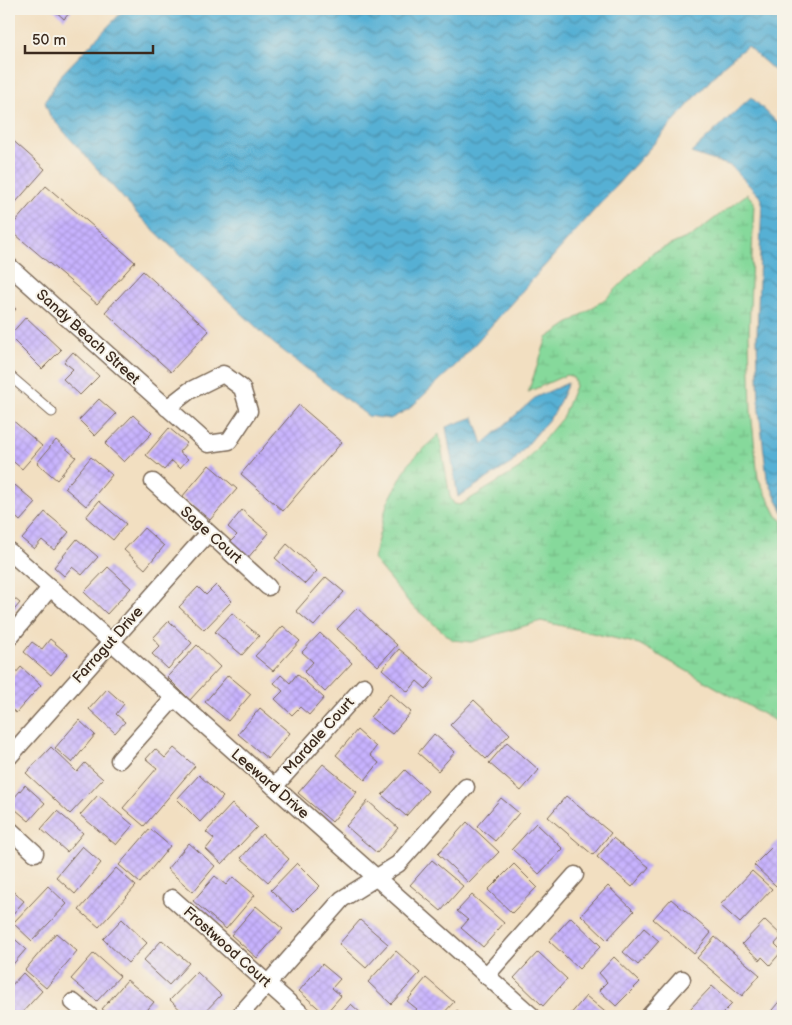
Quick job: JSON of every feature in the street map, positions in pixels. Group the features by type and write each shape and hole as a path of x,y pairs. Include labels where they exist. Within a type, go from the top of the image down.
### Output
{"street":[{"name":"Sandy Beach Street","path":"9,266 167,408 208,444 229,441 249,411 242,388 223,374 189,391 167,408"},
{"name":"Sage Court","path":"153,482 268,587"},
{"name":"Farragut Drive","path":"9,757 208,533"},
{"name":"Leeward Drive","path":"9,551 532,1016"},
{"path":"9,638 50,588"},
{"name":"Mardale Court","path":"274,787 364,686"},
{"path":"119,760 174,698"},
{"path":"239,1016 342,899 398,864 466,787"},
{"path":"9,829 35,853"},
{"path":"486,976 575,875"},
{"name":"Frostwood Court","path":"172,898 304,1016"},
{"path":"649,1016 682,979"},
{"path":"73,1002 90,1016"}],"lane":[{"path":"9,375 52,412"}],"green space":[{"path":"747,194 754,202 749,335 751,411 758,478 777,516 783,521 783,727 639,644 541,621 471,642 453,640 411,605 373,559 387,504 409,463 439,434 450,497 454,504 460,505 519,469 562,418 575,386 574,378 566,375 528,392 547,338 608,297 652,253 693,235"}],"water":[{"path":"125,9 783,9 783,78 747,46 724,65 457,364 409,409 390,419 368,416 273,343 139,216 50,116 45,102 59,77"},
{"path":"751,97 783,128 783,512 767,478 759,410 757,336 762,199 731,166 691,153"},
{"path":"568,383 555,412 512,463 458,497 446,427 474,417 483,444 536,397"}],"building":[{"path":"53,9 73,9 64,19"},
{"path":"9,137 45,169 9,210"},
{"path":"46,186 135,262 97,304 9,229"},
{"path":"143,271 209,331 171,372 105,312"},
{"path":"9,302 16,309 9,317"},
{"path":"26,317 61,350 42,369 9,336"},
{"path":"73,352 99,376 80,395 63,379 73,369 64,362"},
{"path":"99,399 116,414 95,436 79,420"},
{"path":"299,405 342,442 283,511 241,474"},
{"path":"133,415 152,433 124,462 105,444"},
{"path":"9,417 42,446 22,469 9,458"},
{"path":"169,428 187,443 179,452 188,459 180,468 172,461 164,470 146,455"},
{"path":"56,440 76,457 57,480 37,463"},
{"path":"91,457 112,475 86,506 65,488"},
{"path":"209,465 237,489 210,520 182,497"},
{"path":"15,485 36,503 20,521 9,511 9,492"},
{"path":"99,501 126,524 113,540 86,517"},
{"path":"242,510 269,533 247,559 229,543 237,535 228,527"},
{"path":"45,512 69,532 54,550 42,540 34,549 22,539"},
{"path":"144,528 164,546 145,569 124,550"},
{"path":"77,539 98,557 82,575 72,567 64,576 54,567"},
{"path":"287,544 317,571 305,584 275,558"},
{"path":"108,567 131,588 107,614 84,592"},
{"path":"326,577 344,592 314,626 296,611"},
{"path":"216,585 232,601 204,630 179,607 198,587 206,595"},
{"path":"9,594 20,603 9,616"},
{"path":"357,608 397,645 378,666 337,629"},
{"path":"232,613 259,636 242,655 215,632"},
{"path":"169,621 192,643 168,669 152,654 160,646 153,638"},
{"path":"283,626 300,641 273,671 255,656"},
{"path":"320,633 352,663 325,692 304,672 313,662 302,652"},
{"path":"50,639 68,654 51,675 24,652 32,642 42,649"},
{"path":"197,645 220,667 190,700 167,677"},
{"path":"399,649 435,678 426,689 417,681 408,692 382,669"},
{"path":"21,667 41,685 16,713 9,707 9,681"},
{"path":"297,674 324,698 309,715 300,707 292,715 275,699 283,691 274,683 281,675 290,683"},
{"path":"228,675 251,694 228,721 205,702"},
{"path":"107,689 124,704 116,714 125,722 115,733 89,709"},
{"path":"390,694 411,712 392,734 370,717"},
{"path":"474,700 510,734 486,759 450,725"},
{"path":"260,708 290,733 268,759 238,734"},
{"path":"79,720 95,735 72,763 55,748"},
{"path":"357,730 376,747 370,755 379,763 365,780 336,755"},
{"path":"434,734 455,752 438,771 418,753"},
{"path":"507,742 539,770 521,791 489,763"},
{"path":"51,747 77,772 85,763 103,779 70,814 26,773"},
{"path":"174,748 195,766 144,826 123,808 157,768 146,759 155,749 165,758"},
{"path":"323,764 357,792 332,822 298,793"},
{"path":"405,770 428,791 406,816 382,795"},
{"path":"199,775 223,797 200,822 177,799"},
{"path":"25,785 45,803 29,821 9,804"},
{"path":"98,795 133,825 116,845 80,815"},
{"path":"566,796 611,833 593,855 548,817"},
{"path":"501,798 519,813 495,841 477,826"},
{"path":"368,801 398,828 377,853 346,826"},
{"path":"232,804 257,827 222,864 206,849 214,839 206,832"},
{"path":"57,811 83,833 67,852 41,829"},
{"path":"467,822 499,852 469,883 438,854"},
{"path":"536,823 563,849 539,874 512,849"},
{"path":"150,829 170,846 140,883 119,865"},
{"path":"262,834 289,859 268,882 241,858"},
{"path":"783,836 783,879 776,886 754,865"},
{"path":"613,838 649,867 632,887 597,857"},
{"path":"189,843 215,866 193,892 167,869"},
{"path":"82,846 101,863 75,894 56,877"},
{"path":"432,860 463,886 441,911 410,885"},
{"path":"297,863 320,886 294,912 271,890"},
{"path":"514,864 537,887 512,913 488,890"},
{"path":"116,868 136,886 99,927 79,910"},
{"path":"752,871 772,889 740,923 720,905"},
{"path":"215,876 226,885 233,877 255,895 226,929 193,901"},
{"path":"48,886 67,904 32,941 13,923"},
{"path":"608,886 634,911 607,940 581,915"},
{"path":"9,888 24,901 11,916 9,914"},
{"path":"472,895 504,923 483,947 461,928 468,920 457,911"},
{"path":"671,899 711,933 694,954 653,919"},
{"path":"256,906 283,929 257,958 231,935"},
{"path":"571,917 601,946 579,969 549,941"},
{"path":"122,919 147,943 128,963 103,939"},
{"path":"360,920 388,944 366,968 339,944"},
{"path":"765,920 782,936 775,944 782,951 770,965 762,957 760,960 742,944"},
{"path":"644,928 659,941 638,965 623,952"},
{"path":"56,933 77,951 46,988 25,970"},
{"path":"9,934 26,949 9,969"},
{"path":"715,937 760,975 742,996 697,958"},
{"path":"162,940 189,963 169,985 143,961"},
{"path":"396,951 420,973 391,1004 368,982"},
{"path":"538,952 567,979 543,1006 514,978"},
{"path":"94,953 120,976 97,1001 71,979"},
{"path":"614,957 640,982 616,1006 599,990 607,982 599,973"},
{"path":"322,964 340,979 332,988 341,996 325,1014 299,991"},
{"path":"197,972 221,995 201,1016 187,1016 170,1000"},
{"path":"23,973 42,991 19,1016 9,1016 9,988"},
{"path":"426,978 454,1002 441,1016 410,1016 417,1009 407,1001"},
{"path":"127,980 154,1002 142,1016 111,1016 102,1009"},
{"path":"712,986 732,1004 720,1016 696,1016 689,1010"},
{"path":"586,996 610,1016 569,1016"},
{"path":"783,997 783,1016 767,1016"},
{"path":"351,1004 364,1016 340,1016"},
{"path":"457,1010 465,1016 451,1016"}]}
